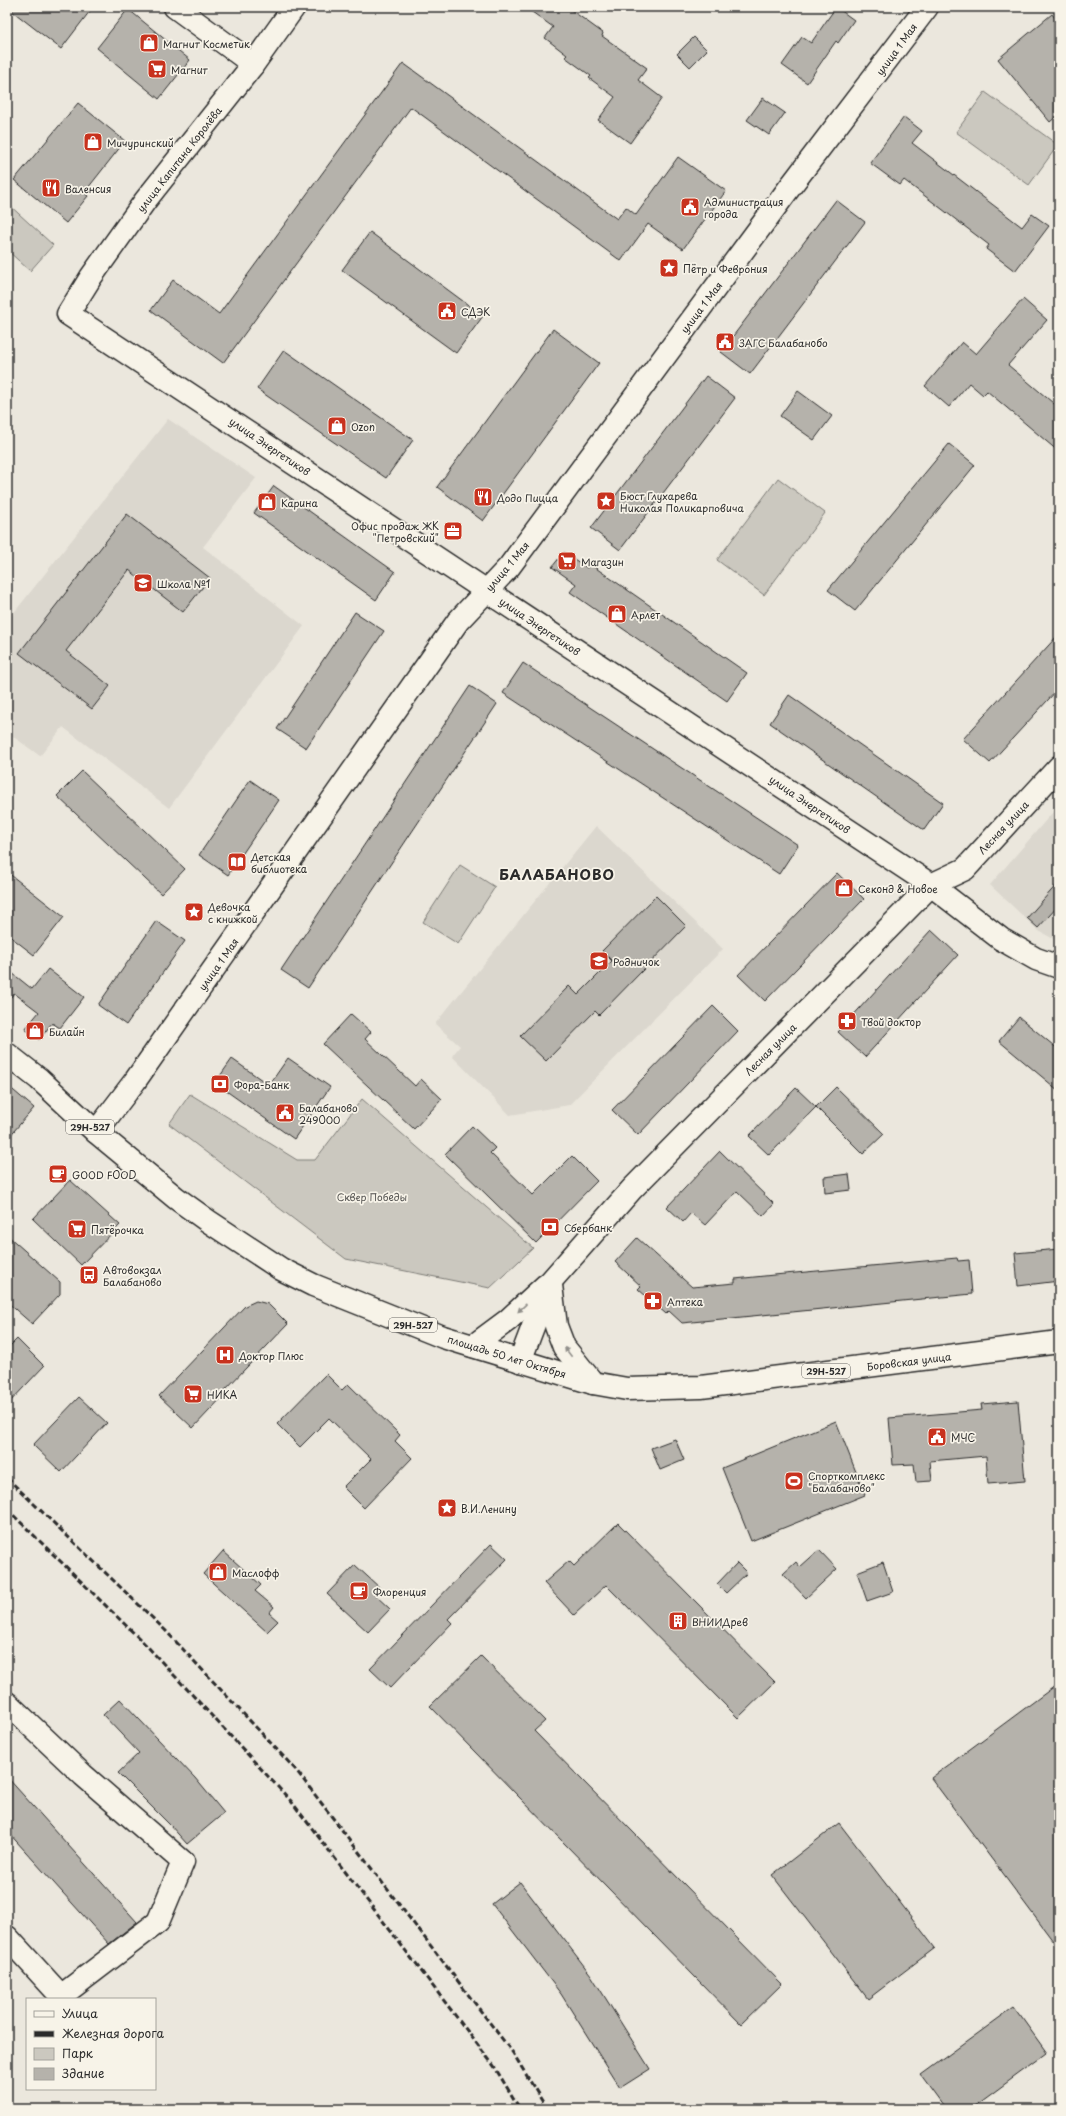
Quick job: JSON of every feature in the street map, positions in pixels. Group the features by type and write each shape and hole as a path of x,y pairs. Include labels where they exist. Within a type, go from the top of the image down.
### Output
{"street":[{"path":"175,7 252,66"},
{"name":"улица Капитана Королёва","path":"68,314 91,277 145,200 252,66 294,7"},
{"name":"улица 1 Мая","path":"96,1132 135,1081 458,621 509,567 786,193 928,7"},
{"name":"улица Энергетиков","path":"68,314 931,885 1001,939 1036,959 1059,967"},
{"name":"Лесная улица","path":"520,1361 550,1282 632,1189 931,885 965,870 1059,767"},
{"name":"29Н-527","path":"7,1054 39,1079 96,1132"},
{"name":"площадь 50 лет Октября","path":"96,1132 208,1221 281,1269 313,1285 443,1337 592,1383"},
{"path":"473,1346 508,1320 550,1282"},
{"path":"550,1282 556,1326 564,1347 592,1383"},
{"name":"Боровская улица","path":"592,1383 627,1389 648,1390 701,1387 1059,1342"},
{"path":"7,1703 83,1775 183,1862 158,1922 61,1996 7,1937"}],"shaded area":[{"name":"Школа №1","path":"168,419 256,478 203,547 304,626 169,808 63,727 40,756 7,732 7,618 9,619"},
{"path":"1059,805 1059,942 1039,931 990,885"},
{"name":"Родничок","path":"596,826 723,949 569,1105 510,1115 452,1056 460,1046 435,1024"}],"green space":[{"path":"985,92 1058,145 1029,185 956,132"},
{"path":"7,203 53,245 30,271 7,250"},
{"path":"778,478 825,513 764,595 717,560"},
{"path":"460,865 495,887 458,944 423,922"},
{"name":"Сквер Победы","path":"190,1094 297,1160 315,1160 362,1099 533,1248 490,1288 346,1259 169,1124"}],"building":[{"path":"7,7 93,7 61,49"},
{"path":"525,7 567,7 603,33 602,36 647,68 638,80 662,98 630,143 598,120 615,97 589,78 591,76 565,57 567,55 545,38 553,27"},
{"path":"836,7 854,20 838,43 836,41 807,83 782,65 802,37 811,43"},
{"path":"128,9 190,60 159,99 97,48"},
{"path":"1052,14 1059,23 1059,114 1050,122 998,59"},
{"path":"694,37 707,50 690,67 677,54"},
{"path":"403,63 617,219 626,207 636,215 678,157 726,191 683,249 648,224 621,261 411,107 223,363 151,310 173,280 219,314"},
{"path":"763,98 785,113 769,135 747,120"},
{"path":"78,103 125,141 84,193 88,196 66,223 14,180"},
{"path":"904,117 922,131 912,143 1022,227 1032,214 1049,226 1015,271 986,249 989,245 904,180 900,185 870,163"},
{"path":"836,200 865,222 750,374 721,352"},
{"path":"370,232 483,316 456,353 342,270"},
{"path":"1023,299 1047,320 1008,365 1059,408 1059,452 987,391 983,395 969,383 949,407 925,386 962,342 976,354"},
{"path":"553,329 599,363 483,521 437,487"},
{"path":"284,350 413,440 386,478 257,389"},
{"path":"706,376 735,398 620,550 591,528"},
{"path":"798,391 832,416 814,440 780,416"},
{"path":"949,444 975,465 855,611 828,590"},
{"path":"274,486 395,572 376,600 254,513"},
{"path":"127,514 210,578 183,612 129,570 66,651 110,686 92,709 19,653"},
{"path":"564,552 587,568 590,564 747,673 727,701 570,592 576,584 552,567"},
{"path":"355,612 384,631 306,748 277,729"},
{"path":"1059,634 1059,688 990,763 963,739"},
{"path":"523,663 798,845 779,874 503,693"},
{"path":"470,686 497,704 308,988 281,970"},
{"path":"789,695 943,803 924,830 770,723"},
{"path":"82,771 185,869 161,894 57,796"},
{"path":"250,780 279,800 228,875 199,855"},
{"path":"7,872 64,917 34,955 7,934"},
{"path":"837,873 864,899 765,1001 738,975"},
{"path":"1059,882 1059,905 1038,928 1027,918"},
{"path":"656,896 686,926 599,1015 595,1011 546,1061 520,1036 569,986 578,995 612,961 602,951"},
{"path":"156,921 185,941 126,1025 98,1005"},
{"path":"931,930 958,955 865,1057 838,1032"},
{"path":"7,969 32,989 48,969 84,997 60,1028 52,1023 39,1040 25,1029 39,1012 14,993 7,1002"},
{"path":"713,1006 738,1031 638,1135 612,1110"},
{"path":"351,1014 371,1032 365,1039 415,1086 421,1079 442,1099 414,1129 323,1044"},
{"path":"1019,1017 1059,1050 1059,1091 999,1041"},
{"name":"Балабаново 249000","path":"288,1058 330,1087 294,1139 215,1083 232,1059 269,1085"},
{"path":"7,1085 34,1108 7,1139"},
{"path":"836,1087 884,1134 863,1154 816,1107"},
{"path":"796,1088 816,1107 769,1155 749,1136"},
{"path":"472,1126 495,1148 490,1153 533,1195 572,1156 597,1181 536,1243 445,1154"},
{"path":"720,1151 774,1204 763,1216 737,1191 705,1225 691,1213 683,1222 667,1207"},
{"path":"849,1174 851,1190 825,1193 824,1177"},
{"path":"70,1180 120,1225 81,1265 33,1219"},
{"path":"7,1235 60,1282 60,1294 32,1324 7,1302"},
{"path":"637,1238 692,1287 735,1283 735,1279 957,1258 958,1261 969,1260 972,1294 682,1323 669,1311 666,1314 638,1289 641,1286 615,1262"},
{"path":"1059,1249 1059,1281 1018,1286 1015,1253"},
{"path":"256,1301 268,1304 288,1324 225,1390 227,1392 193,1428 159,1396 245,1306"},
{"path":"17,1339 44,1366 7,1405 7,1349"},
{"path":"326,1374 342,1390 348,1384 400,1435 395,1441 412,1458 364,1508 343,1487 371,1459 329,1418 300,1447 277,1424"},
{"path":"79,1397 107,1423 61,1472 33,1445"},
{"name":"МЧС","path":"1018,1401 1025,1481 988,1484 986,1456 930,1461 932,1481 916,1482 914,1464 893,1465 889,1418 982,1410 981,1404"},
{"name":"Спорткомплекс \"Балабаново\"","path":"836,1421 865,1495 751,1541 722,1468"},
{"path":"675,1439 684,1460 660,1470 651,1448"},
{"name":"ВНИИДрев","path":"618,1523 775,1682 738,1718 606,1585 574,1615 544,1583 569,1561 574,1566"},
{"path":"491,1544 507,1559 448,1619 452,1623 390,1688 370,1669"},
{"path":"819,1550 837,1569 806,1598 783,1574 796,1562 800,1567"},
{"path":"223,1551 261,1585 255,1591 274,1607 269,1613 278,1621 267,1632 203,1574"},
{"path":"883,1562 893,1592 867,1601 857,1572"},
{"path":"737,1563 747,1573 726,1593 717,1584"},
{"path":"355,1565 380,1588 374,1594 390,1609 368,1632 327,1594"},
{"path":"481,1656 545,1721 534,1731 782,1984 741,2024 430,1706"},
{"path":"1059,1683 1059,1949 931,1778"},
{"path":"120,1699 195,1778 224,1813 187,1844 118,1773 139,1753 103,1715"},
{"path":"7,1777 137,1922 109,1944 7,1831"},
{"path":"839,1823 935,1948 868,1999 772,1875"},
{"path":"520,1882 591,1975 650,2069 620,2088 561,1994 492,1904"},
{"path":"1014,2007 1047,2053 971,2109 946,2109 921,2075"}],"railway":[{"path":"7,1478 165,1630 296,1770 513,2053 547,2109"},
{"path":"7,1509 146,1645 291,1801 494,2066 520,2109"}],"place":[{"name":"Магнит Косметик","path":"149,43"},
{"name":"Магнит","path":"157,69"},
{"name":"Мичуринский","path":"93,142"},
{"name":"Валенсия","path":"51,188"},
{"name":"Администрация города","path":"690,207"},
{"name":"Пётр и Феврония","path":"669,268"},
{"name":"СДЭК","path":"447,311"},
{"name":"ЗАГС Балабанобо","path":"725,342"},
{"name":"Ozon","path":"337,426"},
{"name":"Додо Пицца","path":"483,497"},
{"name":"Бюст Глухарева Николая Поликарповича","path":"606,501"},
{"name":"Карина","path":"267,502"},
{"name":"Офис продаж ЖК \"Петровский\"","path":"453,531"},
{"name":"Магазин","path":"567,561"},
{"name":"Школа №1","path":"143,583"},
{"name":"Арлет","path":"617,614"},
{"name":"Детская библиотека","path":"237,862"},
{"name":"Секонд & Новое","path":"844,888"},
{"name":"Девочка с книжкой","path":"194,912"},
{"name":"Родничок","path":"599,961"},
{"name":"Твой доктор","path":"847,1021"},
{"name":"Билайн","path":"35,1031"},
{"name":"Фора-Банк","path":"220,1084"},
{"name":"Балабаново 249000","path":"285,1113"},
{"name":"GOOD FOOD","path":"58,1174"},
{"name":"Сбербанк","path":"550,1227"},
{"name":"Пятёрочка","path":"77,1229"},
{"name":"Автовокзал Балабаново","path":"89,1275"},
{"name":"Аптека","path":"653,1301"},
{"name":"Доктор Плюс","path":"225,1355"},
{"name":"НИКА","path":"193,1394"},
{"name":"МЧС","path":"937,1437"},
{"name":"Спорткомплекс \"Балабаново\"","path":"794,1481"},
{"name":"В.И.Ленину","path":"447,1508"},
{"name":"Маслофф","path":"218,1572"},
{"name":"Флоренция","path":"359,1591"},
{"name":"ВНИИДрев","path":"678,1621"}],"district":[{"name":"БАЛАБАНОВО","path":"557,874"}]}
